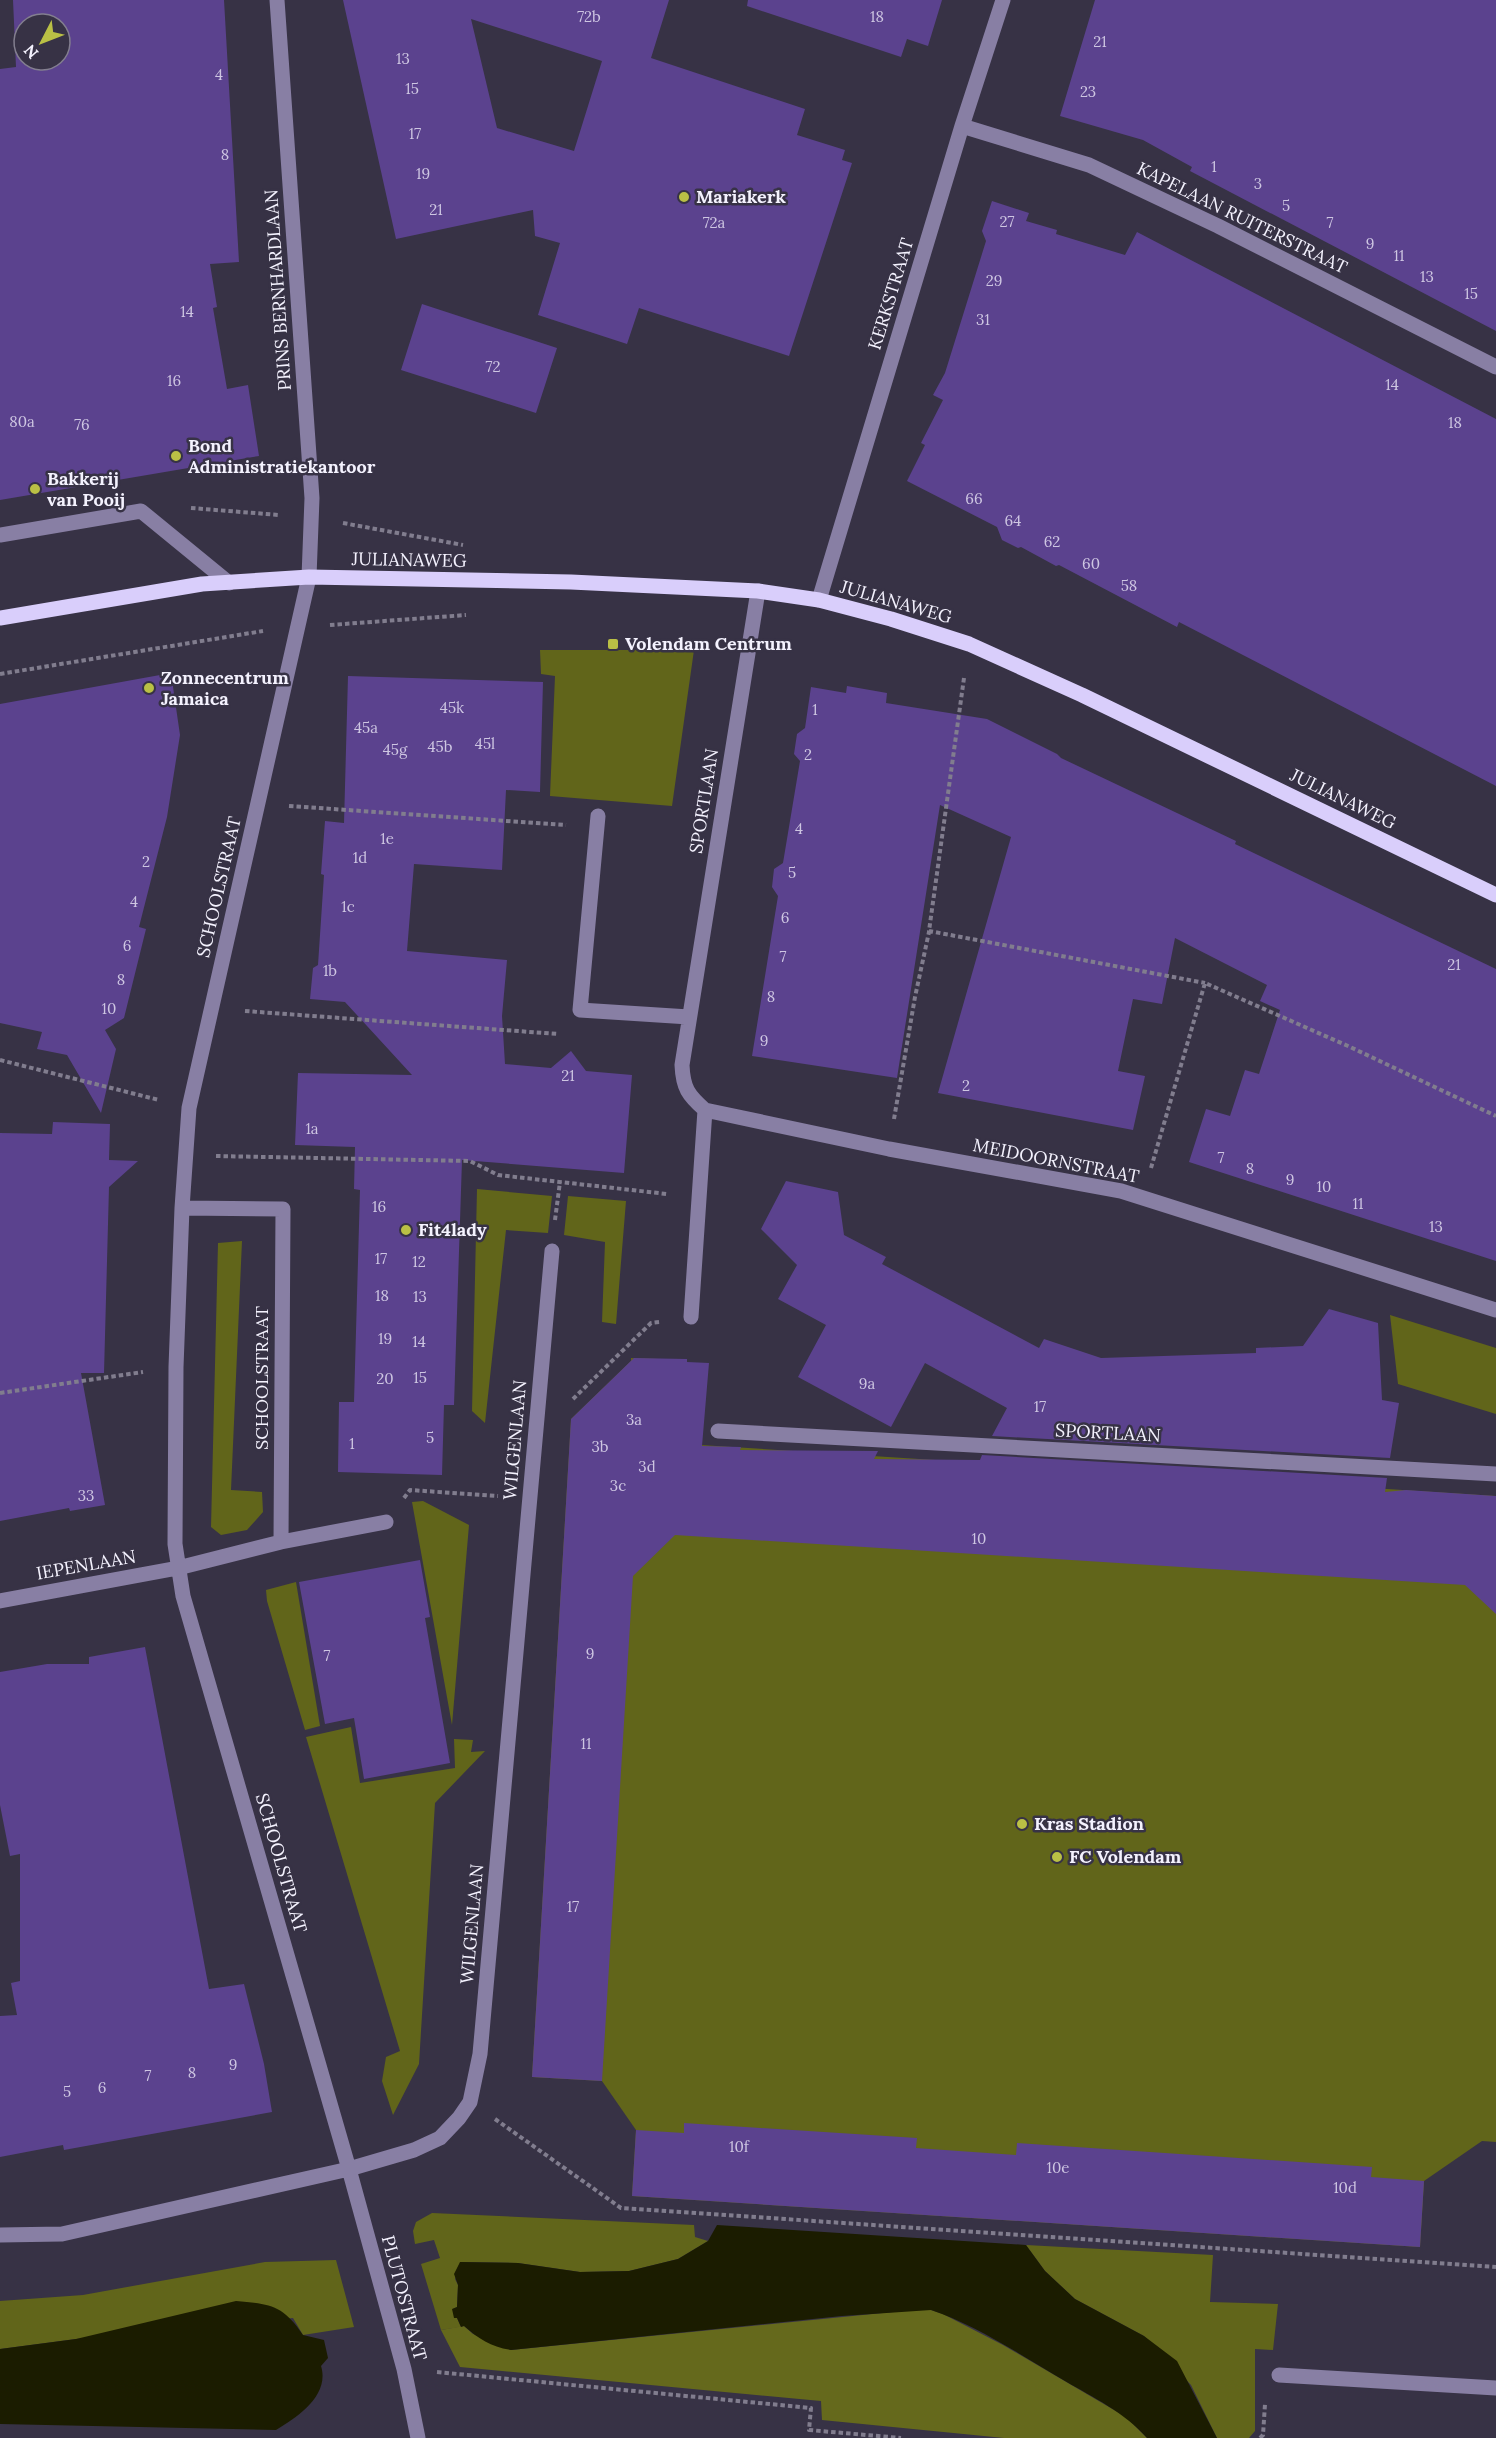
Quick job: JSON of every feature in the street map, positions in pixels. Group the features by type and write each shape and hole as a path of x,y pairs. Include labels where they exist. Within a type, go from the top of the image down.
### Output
{"main road":[{"name":"JULIANAWEG","path":"0,618 202,584 309,578 571,582 758,591 819,600 891,618 969,644 1082,695 1496,895"}],"street":[{"name":"PRINS BERNHARDLAAN","path":"277,0 311,518 309,578"},
{"name":"KERKSTRAAT","path":"819,600 962,126 1003,0"},
{"name":"KAPELAAN RUITERSTRAAT","path":"962,126 1089,165 1218,226 1496,367"},
{"path":"0,535 141,511 229,583"},
{"name":"SCHOOLSTRAAT","path":"309,578 189,1107 182,1208 176,1367 175,1544 186,1608 349,2169"},
{"name":"SPORTLAAN","path":"705,1110 692,1099 683,1083 682,1065 758,591"},
{"path":"597,822 580,1010 689,1017"},
{"path":"691,1317 705,1110"},
{"name":"MEIDOORNSTRAAT","path":"705,1110 889,1149 1120,1191 1496,1310"},
{"name":"SCHOOLSTRAAT","path":"182,1208 283,1209 281,1542"},
{"name":"WILGENLAAN","path":"0,2235 62,2234 349,2169 414,2150 440,2138 470,2102 480,2054 552,1251"},
{"name":"SPORTLAAN","path":"718,1431 1496,1474"},
{"path":"178,1568 281,1542 386,1522"},
{"name":"IEPENLAAN","path":"0,1600 178,1568"},
{"name":"PLUTOSTRAAT","path":"349,2169 404,2369 418,2438"},
{"path":"1279,2375 1496,2388"}],"path":[{"path":"141,511 177,507 311,518 472,547"},
{"path":"889,1149 915,997 929,931 969,644"},
{"path":"258,804 597,822"},
{"path":"929,931 1205,983 1348,1046 1496,1116"},
{"path":"1143,1198 1205,983"},
{"path":"212,1008 559,1034 580,1010"},
{"path":"0,1060 189,1107"},
{"path":"186,1155 470,1161 498,1175 699,1197"},
{"path":"552,1251 560,1182"},
{"path":"536,1435 651,1323 691,1317"},
{"path":"0,1394 176,1367"},
{"path":"386,1522 410,1490 530,1498"},
{"path":"470,2102 621,2208 1496,2268"},
{"path":"404,2369 811,2408 809,2430 901,2438"}],"shaded area":[{"path":"540,650 694,650 672,806 550,796 555,676 541,674"},
{"path":"477,1189 552,1196 548,1233 506,1230 485,1423 472,1411"},
{"path":"568,1196 626,1201 616,1324 602,1322 605,1242 564,1235"},
{"path":"242,1241 231,1490 262,1492 263,1512 247,1530 221,1535 211,1527 218,1243"},
{"path":"1390,1315 1496,1348 1496,1414 1398,1384"},
{"name":"Kras Stadion","path":"631,1358 687,1360 685,1444 1496,1496 1496,2142 1482,2141 1424,2181 1420,2247 632,2196 636,2130 602,2081 532,2077 571,1419 631,1361"},
{"path":"423,1501 469,1525 452,1725 412,1502"},
{"path":"296,1582 320,1726 305,1730 267,1601 266,1590"},
{"path":"351,1727 360,1783 455,1768 454,1739 473,1740 471,1752 485,1751 435,1803 419,2064 393,2115 382,2081 386,2057 400,2051 306,1737"},
{"path":"432,2213 694,2225 695,2237 708,2241 678,2259 629,2271 580,2272 518,2263 461,2262 455,2279 458,2285 457,2307 453,2309 461,2327 441,2330 421,2264 440,2258 434,2240 415,2244 413,2231 416,2222"},
{"path":"717,2225 1026,2245 1045,2271 1075,2299 1144,2336 1177,2361 1217,2438 1147,2438 1119,2413 1017,2352 948,2316 931,2310 842,2316 511,2350 486,2342 464,2326 461,2327 457,2318 454,2318 452,2309 457,2307 458,2285 454,2274 460,2262 518,2263 580,2272 629,2271 678,2259 708,2241"},
{"path":"1026,2245 1213,2255 1210,2302 1278,2304 1273,2350 1255,2349 1255,2431 1249,2438 1217,2438 1191,2385 1144,2336 1075,2299 1045,2271"},
{"path":"336,2260 354,2327 303,2335 293,2318 76,2339 0,2349 0,2301 83,2295 265,2262"},
{"path":"236,2301 258,2303 275,2308 289,2317 303,2335 324,2340 328,2358 321,2366 323,2377 317,2396 294,2419 276,2430 0,2424 0,2349 76,2339"},
{"path":"931,2310 943,2314 1003,2345 1126,2417 1147,2438 1004,2438 822,2420 821,2401 460,2367 441,2330 464,2326 473,2334 511,2350"}],"building":[{"path":"13,0 224,0 239,262 210,264 217,307 213,308 227,389 248,385 259,456 0,500 0,69 12,68 12,72 72,72 72,12 14,12"},
{"name":"Mariakerk","path":"343,0 669,0 651,58 805,109 797,135 845,150 842,160 852,163 789,356 639,308 627,344 538,315 560,243 535,236 533,210 396,239","holes":["471,19 602,61 574,151 497,128"]},
{"path":"748,0 942,0 928,46 907,39 901,57 747,6"},
{"path":"1095,0 1496,0 1496,331 1190,171 1192,167 1143,140 1060,116"},
{"path":"992,201 1029,213 1026,221 1057,230 1056,234 1125,255 1137,232 1496,419 1496,786 1179,622 1177,627 1059,565 1056,566 1021,547 1018,548 1002,540 997,527 907,481 925,445 921,443 943,400 933,395 945,373 986,241 982,231"},
{"path":"422,304 557,348 536,413 401,370"},
{"path":"171,673 180,735 167,817 139,927 146,929 124,1018 105,1030 116,1049 101,1113 67,1055 37,1049 42,1032 0,1023 0,704"},
{"path":"348,676 543,682 540,792 506,790 502,870 414,864 407,951 507,960 502,1016 505,1064 551,1068 571,1051 586,1071 632,1075 624,1173 462,1160 454,1405 444,1405 442,1475 338,1472 339,1402 354,1402 360,1190 354,1189 355,1147 295,1145 298,1073 412,1075 345,1002 310,999 313,968 318,965 325,821 344,823"},
{"path":"847,686 887,693 886,703 987,719 1061,758 1236,841 1235,844 1496,969 1496,1261 1189,1162 1206,1109 1230,1116 1245,1070 1259,1074 1280,1010 1260,1001 1267,985 1175,938 1162,1004 1133,999 1118,1071 1145,1076 1133,1130 938,1093 1011,837 940,805 897,1078 752,1056 778,896 772,887 774,869 783,863 800,761 794,754 797,734 805,728 811,687 846,693"},
{"path":"53,1122 110,1124 109,1160 138,1161 109,1187 104,1373 81,1373 105,1505 70,1511 69,1508 0,1521 0,1133 52,1134"},
{"path":"786,1181 838,1192 844,1235 886,1257 882,1264 1039,1348 1044,1339 1101,1358 1256,1353 1256,1348 1303,1346 1329,1309 1378,1323 1382,1400 1399,1403 1390,1458 992,1436 1007,1408 925,1363 891,1427 798,1377 826,1325 778,1299 797,1265 761,1229"},
{"path":"634,1358 687,1359 687,1362 709,1363 702,1446 741,1447 740,1450 878,1451 874,1459 980,1460 982,1455 1387,1478 1385,1492 1406,1490 1496,1496 1496,1614 1465,1585 675,1535 633,1576 602,2081 532,2077 571,1419"},
{"path":"420,1560 430,1617 425,1618 450,1763 364,1779 354,1718 325,1724 299,1582"},
{"path":"145,1647 209,1989 244,1984 264,2064 272,2112 64,2150 63,2145 0,2157 0,2016 17,2015 11,1983 20,1981 20,1854 10,1856 0,1805 0,1672 47,1664 89,1664 89,1657"},
{"path":"684,2123 917,2138 916,2148 1016,2155 1017,2143 1372,2167 1371,2177 1424,2181 1420,2247 632,2196 636,2130 684,2133"}],"place":[{"name":"Mariakerk","path":"684,197"},
{"name":"Bond Administratiekantoor","path":"176,456"},
{"name":"Bakkerij van Pooij","path":"35,489"},
{"name":"Volendam Centrum","path":"613,644"},
{"name":"Zonnecentrum Jamaica","path":"149,688"},
{"name":"Fit4lady","path":"406,1230"},
{"name":"Kras Stadion","path":"1022,1824"},
{"name":"FC Volendam","path":"1057,1857"}]}
